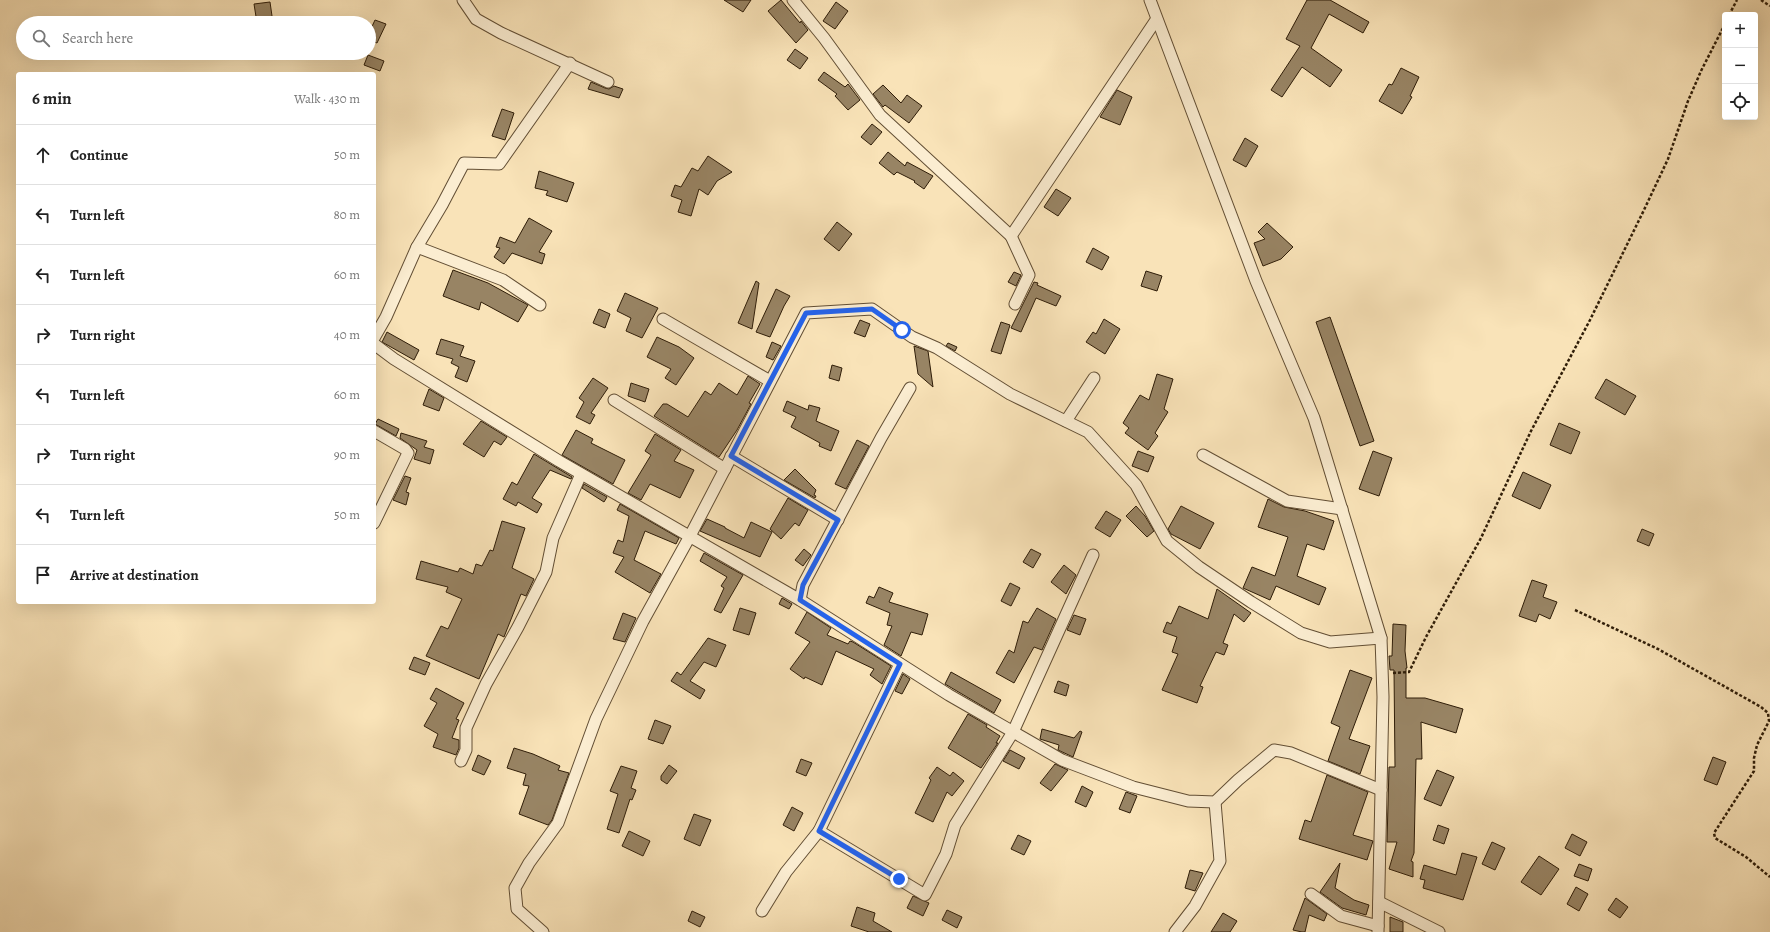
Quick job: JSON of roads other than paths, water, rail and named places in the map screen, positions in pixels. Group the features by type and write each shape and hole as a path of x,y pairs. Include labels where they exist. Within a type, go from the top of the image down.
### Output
{"street":[{"path":"462,0 476,19 501,33 570,63 608,82"},
{"path":"793,0 824,38 880,115 1011,236 1029,275 1015,304"},
{"path":"1150,0 1156,20 1256,282 1314,418 1381,638 1381,790 1378,929 1341,916 1311,894"},
{"path":"1011,236 1156,20"},
{"path":"376,334 386,317 417,247 442,205 464,163 499,164 570,63"},
{"path":"417,247 503,280 540,305"},
{"path":"543,932 517,908 516,888 529,863 558,823 596,719 643,621 690,536 806,313 872,309 912,337 937,348 1010,394 1088,432 1136,485 1167,541 1199,568 1301,633 1330,642 1381,638"},
{"path":"663,319 770,381"},
{"path":"376,346 581,474 800,600 949,695 1062,760 1133,787 1188,801 1215,802 1238,780 1274,750 1291,753 1381,790"},
{"path":"1066,422 1094,378"},
{"path":"800,600 803,585 881,438 910,388"},
{"path":"614,400 724,469"},
{"path":"376,432 405,449 408,453 376,519"},
{"path":"731,456 838,520"},
{"path":"1203,456 1287,501 1342,509"},
{"path":"461,760 466,750 466,728 486,684 518,628 546,572 553,538 581,474"},
{"path":"819,831 925,895 946,854 955,826 1013,732 1093,556"},
{"path":"762,911 786,872 819,831 900,664"},
{"path":"1175,932 1195,906 1220,861 1215,802"},
{"path":"1379,902 1439,932"}]}
